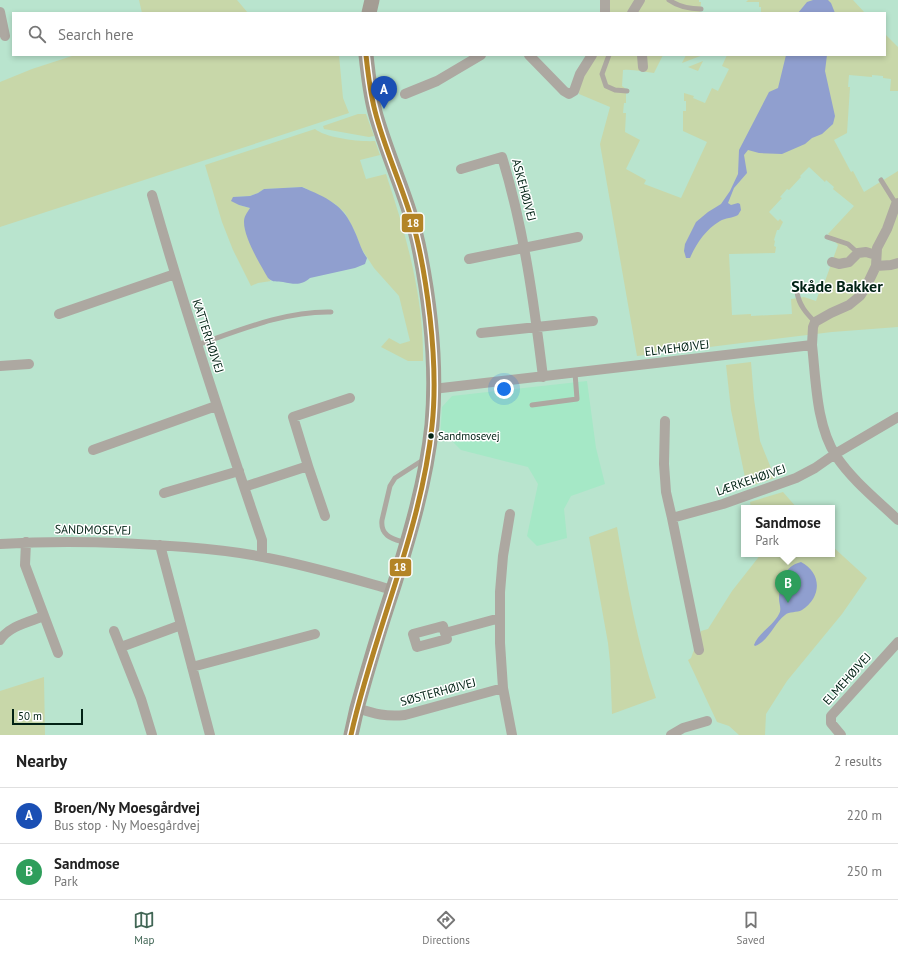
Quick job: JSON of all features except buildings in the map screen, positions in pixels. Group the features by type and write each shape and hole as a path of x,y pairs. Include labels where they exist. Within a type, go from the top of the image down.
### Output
{"street":[{"path":"369,12 372,0"},
{"path":"605,0 605,12"},
{"path":"633,12 640,0"},
{"path":"0,12 5,36"},
{"path":"351,735 357,708 421,493 432,424 433,389 432,343 428,296 420,251 409,210 375,112 366,56"},
{"path":"405,94 437,81 479,56"},
{"path":"530,56 564,91 569,94 574,91 580,74 591,56"},
{"path":"642,56 643,67"},
{"name":"ASKEHØJVEJ","path":"461,169 502,157 511,186 525,248 543,377"},
{"name":"KATTERHØJVEJ","path":"152,195 216,406 262,540 262,556"},
{"path":"897,204 887,229 877,248 876,266 866,287 860,296 848,305 815,322 813,328 812,345 820,413 825,432 834,454 844,468 898,520"},
{"path":"469,259 578,237"},
{"path":"832,262 839,264 849,262 858,253 866,252 876,255"},
{"path":"876,266 898,263"},
{"path":"59,314 175,274"},
{"path":"481,333 593,321"},
{"name":"ELMEHØJVEJ","path":"433,389 812,345"},
{"path":"0,366 28,364"},
{"path":"326,516 308,466 293,417 350,398"},
{"path":"93,450 216,406"},
{"path":"834,454 898,417"},
{"path":"665,421 664,464 666,492 699,650"},
{"name":"LÆRKEHØJVEJ","path":"672,518 723,504 796,478 816,468 834,454"},
{"path":"244,487 308,466"},
{"path":"164,493 238,471"},
{"path":"510,514 503,556 500,618 503,688 512,735"},
{"path":"26,542 25,565 58,653"},
{"name":"SANDMOSEVEJ","path":"0,544 26,542 95,542 212,549 262,556 332,572 392,590"},
{"path":"160,545 210,735"},
{"path":"0,640 10,629 44,616"},
{"path":"445,633 500,618"},
{"path":"121,647 181,625"},
{"path":"114,631 141,699 152,735"},
{"path":"192,667 315,634"},
{"name":"ELMEHØJVEJ","path":"841,735 831,723 831,716 898,642"},
{"name":"SØSTERHØJVEJ","path":"357,708 380,716 405,715 503,688"},
{"path":"671,735 683,728 708,720"}],"lane":[{"path":"669,0 677,6 701,9"},
{"path":"609,56 602,74 606,86 615,90 627,91"},
{"path":"881,180 897,204"},
{"path":"827,237 848,244 858,253"},
{"path":"797,292 798,301 815,322"},
{"path":"197,345 262,323 307,313 331,312"},
{"path":"532,405 577,399 575,373"},
{"path":"407,543 390,538 385,534 381,525 382,520 390,486 395,478 427,458"}],"shaded area":[{"path":"139,0 237,0 247,12 142,12"},
{"path":"610,0 699,0 699,2 701,2 700,12 609,12"},
{"path":"748,0 853,0 864,12 761,12 759,2 746,2"},
{"path":"886,35 898,47 898,91 890,91 891,79 883,78 883,76 872,75 872,77 849,75 848,87 850,87 847,133 834,140 851,172 853,171 864,192 898,171 898,327 832,332 637,356 600,144 610,107 579,94 580,80 595,56 662,56 654,73 623,70 622,86 626,89 626,103 624,103 623,113 626,113 625,132 640,140 626,169 646,180 644,184 681,198 707,142 683,131 683,111 686,111 684,93 694,96 693,98 705,103 712,88 718,91 729,69 722,66 727,56 886,56","holes":["809,167 825,182 826,180 834,187 833,189 854,206 828,234 838,245 824,284 822,284 816,301 804,297 791,299 792,314 751,316 751,314 732,315 729,254 775,253 776,247 774,246 774,240 777,230 779,230 783,222 780,219 778,221 769,212 782,198 780,197 787,189 789,190"]},
{"path":"72,56 339,56 343,98 349,113 0,227 0,82 32,69"},
{"path":"686,56 700,56 682,63"},
{"path":"703,61 698,71 688,67"},
{"path":"358,114 366,114 374,136 369,137 324,129 323,126"},
{"path":"315,129 327,135 344,139 375,141 380,155 360,160 366,179 386,174 407,243 417,290 423,337 423,361 408,361 381,347 389,338 400,344 410,341 399,296 374,268 361,248 345,213 335,204 303,187 264,189 250,196 234,197 239,205 250,208 268,278 271,281 258,283 251,286 233,250 222,222 205,165"},
{"path":"751,362 754,399 760,441 775,478 747,487 731,410 726,365"},
{"path":"587,381 596,448 605,484 571,496 564,509 567,538 537,546 527,536 538,484 528,467 461,450 451,440 440,440 442,407 452,396"},
{"path":"783,492 794,505 750,505 750,502"},
{"path":"617,527 638,635 656,698 612,714 608,643 589,537"},
{"path":"835,549 867,578 842,614 787,681 766,714 765,735 739,735 729,726 717,722 688,660 691,658 701,631 708,629 732,591 759,557 835,557"},
{"path":"44,677 45,735 0,735 0,691"}],"water":[{"path":"813,0 828,0 835,12 799,12 807,2"},
{"path":"786,56 827,56 825,71 835,116 833,124 822,134 812,138 805,144 782,154 759,153 748,150 744,155 747,173 734,188 728,203 731,205 738,203 740,204 741,210 738,215 722,220 710,228 698,242 690,258 686,258 684,251 685,244 696,222 721,204 730,191 738,174 739,150 769,92 778,88"},
{"path":"302,187 327,199 345,214 350,221 367,258 365,264 355,268 310,278 307,281 294,284 275,282 268,278 253,251 247,236 244,222 250,208 231,201 233,197 250,196 264,189"},
{"path":"801,562 813,572 816,579 816,592 813,599 809,605 802,610 789,613 781,618 768,636 760,644 755,646 756,641 780,612 779,599 784,576 791,567"}],"transit line":[{"name":"18","path":"351,735 372,658 408,543 418,504 432,426 434,399 431,331 427,292 420,254 415,229 375,111 370,90 366,56"}],"place":[{"name":"Broen/Ny Moesgårdvej","path":"384,109"},
{"name":"Sandmosevej","path":"431,436"},
{"name":"Sandmose","path":"788,603"}],"district":[{"name":"Skåde Bakker","path":"837,286"}]}
